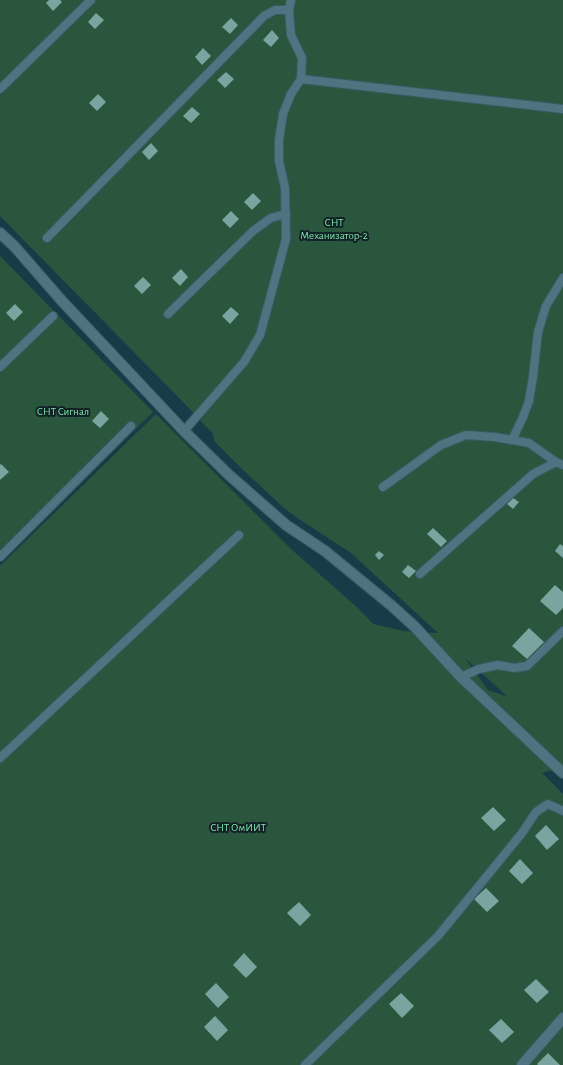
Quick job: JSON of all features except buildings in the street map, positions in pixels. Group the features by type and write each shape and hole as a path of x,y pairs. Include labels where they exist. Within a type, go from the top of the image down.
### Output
{"street":[{"path":"0,233 184,431 229,475 286,525 325,551 392,606 415,627 461,677 563,773"},
{"path":"522,1065 563,1018"}],"lane":[{"path":"0,88 91,0"},
{"path":"184,431 244,362 260,335 286,239 285,188 279,161 279,140 284,114 291,94 301,79 302,58 291,35 289,10 291,0"},
{"path":"46,238 264,16 276,10 289,10"},
{"path":"301,79 563,109"},
{"path":"168,314 253,231 271,218 286,214"},
{"path":"512,440 529,401 538,332 546,306 563,278"},
{"path":"0,367 53,316"},
{"path":"0,557 131,426"},
{"path":"383,487 441,445 466,435 495,437 528,443 559,463"},
{"path":"420,574 533,474 559,463"},
{"path":"0,758 239,535"},
{"path":"461,677 479,669 498,665 514,668 527,666 563,631"},
{"path":"305,1065 438,936 522,833 536,812 548,804 563,811"}],"green space":[{"path":"0,0 563,0 563,767 542,773 563,794 563,1065 0,1065 0,566 156,414 291,549 359,609 373,624 403,631 438,633 351,553 284,508 240,467 214,441 213,434 183,402 0,216","holes":["465,658 508,697 488,690"]},
{"name":"СНТ Сигнал","path":"0,256 153,412 0,561"}],"park label":[{"name":"СНТ Механизатор-2","path":"334,228"},
{"name":"СНТ ОмИИТ","path":"238,827"}]}
